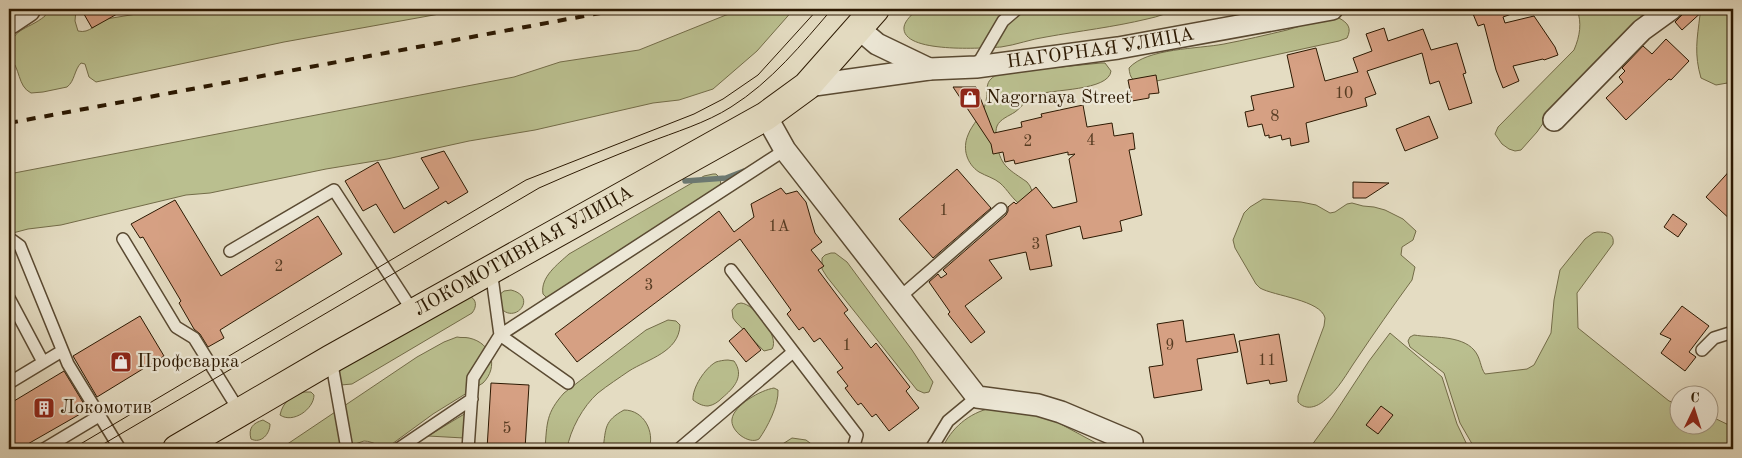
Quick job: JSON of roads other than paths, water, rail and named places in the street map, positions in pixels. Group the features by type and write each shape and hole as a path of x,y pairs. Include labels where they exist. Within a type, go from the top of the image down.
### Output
{"main road":[{"name":"ЛОКОМОТИВНАЯ УЛИЦА","path":"177,449 210,435 240,412 331,359 766,116 807,86 862,24"}],"street":[{"path":"9,21 27,9"},
{"name":"НАГОРНАЯ УЛИЦА","path":"807,86 928,69 976,67 1118,48 1332,9"},
{"path":"1554,120 1642,30 1671,9"},
{"name":"НАГОРНАЯ УЛИЦА","path":"862,24 877,44 928,69"},
{"path":"766,116 785,150 977,396 1046,408 1090,423 1136,446"}],"lane":[{"path":"976,67 1003,21 1018,9"},
{"path":"468,449 473,378 500,335 785,150"},
{"path":"230,251 334,190 414,313"},
{"path":"900,297 1001,209"},
{"path":"9,238 20,246 62,351 120,449"},
{"path":"123,239 176,327 194,338 240,412"},
{"path":"491,270 500,335 568,383"},
{"path":"731,270 857,434 852,449"},
{"path":"9,298 43,362"},
{"path":"1702,350 1714,338 1733,332"},
{"path":"9,383 62,351"},
{"path":"679,449 793,352"},
{"path":"331,359 347,449"},
{"path":"931,449 948,421 977,396"},
{"path":"398,449 472,399"},
{"path":"44,449 99,416"}],"waterway":[{"path":"685,181 726,178 744,171"}],"tram line":[{"path":"72,449 526,180 694,114 723,99 758,75 818,9"},
{"path":"95,449 539,188 701,123 721,113 746,97 773,74 832,9"}],"railway":[{"path":"9,123 622,9"}],"place":[{"name":"Nagornaya Street","path":"970,98"},
{"name":"Профсварка","path":"121,362"},
{"name":"Локомотив","path":"44,408"}]}
